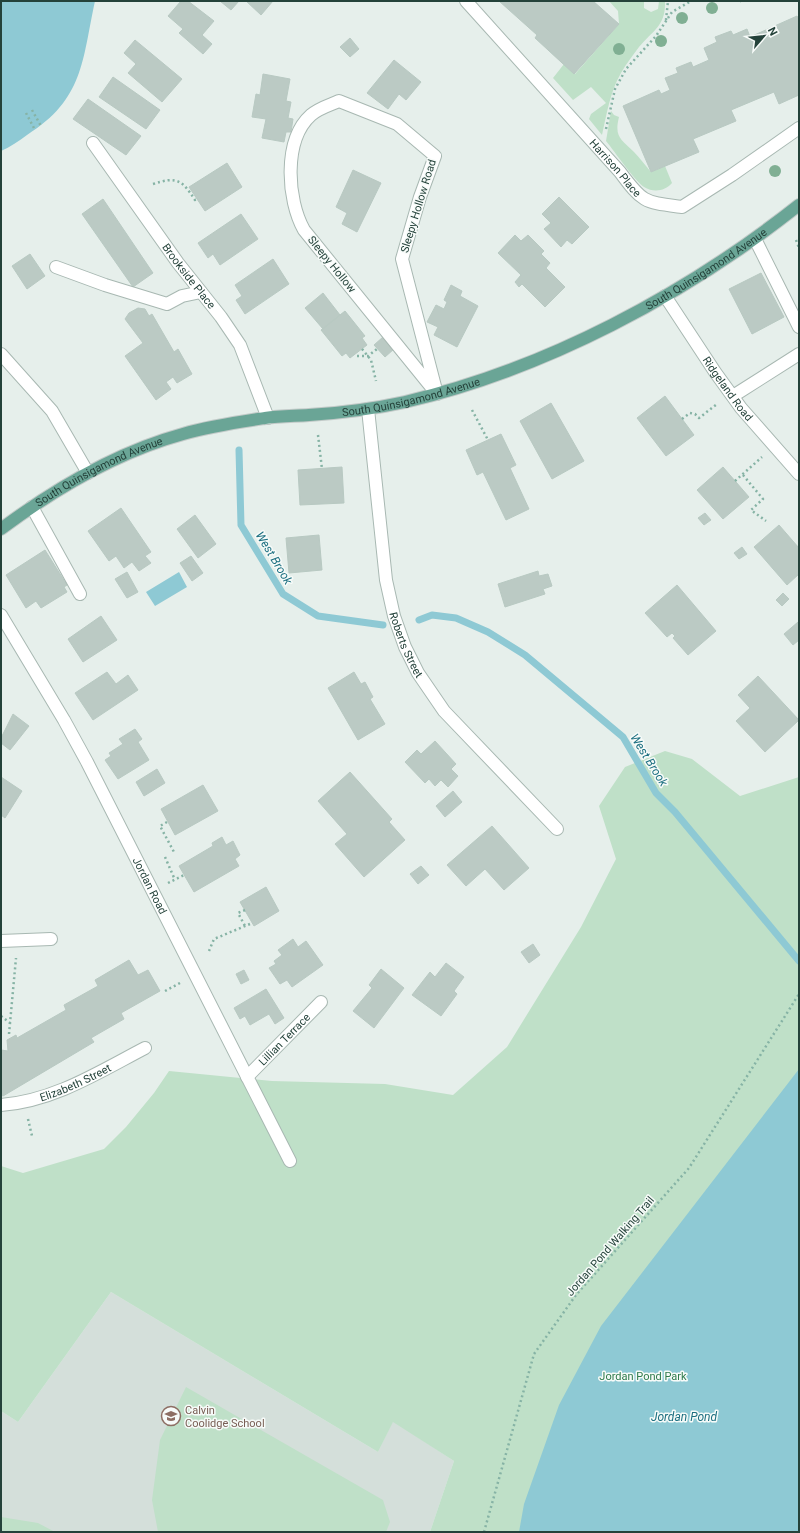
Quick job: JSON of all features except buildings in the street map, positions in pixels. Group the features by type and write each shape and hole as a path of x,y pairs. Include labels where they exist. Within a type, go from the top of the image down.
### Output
{"main road":[{"name":"South Quinsigamond Avenue","path":"1,529 32,507 88,473 133,452 184,433 268,418 368,409 437,394 491,377 533,360 598,331 665,296 755,239 799,206"}],"street":[{"name":"Harrison Place","path":"466,1 637,194 648,202 682,207 732,176 799,128"},
{"name":"Sleepy Hollow Road","path":"311,115 339,101 397,124 435,156 420,197 402,259 437,394"},
{"name":"Sleepy Hollow","path":"311,115 299,133 291,160 292,197 298,220 304,230 437,394"},
{"name":"Brookside Place","path":"93,143 178,264 221,317 240,345 268,418"},
{"path":"755,239 799,327"},
{"path":"56,267 105,285 167,304 182,296 201,292"},
{"name":"Ridgeland Road","path":"665,296 732,396 768,440 799,474"},
{"path":"1,354 52,411 88,473"},
{"path":"732,396 799,354"},
{"name":"Roberts Street","path":"368,409 386,580 394,616 405,648 418,673 444,711 557,830"},
{"path":"32,507 80,594"},
{"name":"Jordan Road","path":"1,615 64,720 87,762 290,1161"},
{"path":"1,941 51,939"},
{"name":"Lillian Terrace","path":"247,1078 321,1002"},
{"name":"Elizabeth Street","path":"1,1105 38,1099 56,1093 145,1048"}],"path":[{"path":"665,21 668,1"},
{"path":"601,152 615,89 626,69 656,36 672,12 691,1"},
{"path":"32,110 41,126"},
{"path":"26,113 35,130"},
{"path":"153,184 170,179 179,180 186,186 196,200 197,199"},
{"path":"796,240 799,248"},
{"path":"362,349 368,356 374,368 376,381"},
{"path":"357,356 368,356 377,349"},
{"path":"682,419 690,413 695,414 699,418 718,404"},
{"path":"472,410 488,440"},
{"path":"318,435 322,469"},
{"path":"735,481 762,457"},
{"path":"743,474 762,499 751,510 766,521"},
{"path":"168,822 160,826 174,852"},
{"path":"165,857 175,880"},
{"path":"166,885 184,875"},
{"path":"244,910 238,913 245,926"},
{"path":"209,950 214,938 250,924"},
{"path":"9,1034 17,940"},
{"name":"Jordan Pond Walking Trail","path":"484,1532 502,1473 534,1354 576,1296 689,1168 799,994"},
{"path":"1,1016 11,1023"}],"shaded area":[{"name":"Calvin Coolidge School","path":"111,1292 378,1452 393,1421 454,1461 430,1532 1,1532 1,1411 18,1422"}],"green space":[{"path":"609,1 644,1 644,8 651,12 658,9 659,1 665,1 665,9 658,27 639,47 617,80 609,103 602,135 589,119 591,114 606,103 591,87 573,100 553,78 564,64 575,74 619,24 618,11"},
{"path":"611,111 614,115 619,117 617,129 620,137 651,172 665,166 672,183 669,186 659,190 648,189 635,178 625,166 606,141"},
{"name":"Jordan Pond Park","path":"665,751 692,759 740,796 799,777 799,1532 430,1532 454,1461 393,1422 378,1452 111,1292 18,1422 1,1411 1,1166 23,1173 104,1149 126,1127 154,1093 169,1071 272,1081 385,1084 453,1095 507,1047 581,927 616,859 599,806 625,767"},
{"path":"186,1387 383,1500 390,1522 386,1532 158,1532 152,1500 160,1440"},
{"path":"1,1517 38,1523 55,1532 1,1532"}],"water":[{"path":"1,1 95,1 83,60 78,77 70,93 60,107 46,121 18,142 1,151"},
{"path":"179,572 187,587 155,606 146,592"},
{"name":"Jordan Pond","path":"799,1069 799,1532 519,1532 524,1504 559,1405 601,1326"}],"waterway":[{"name":"West Brook","path":"239,450 241,525 283,594 318,616 383,625"},
{"name":"West Brook","path":"419,620 432,615 456,618 488,632 525,655 623,737 656,793 675,812 799,961"}],"place":[{"name":"Calvin Coolidge School","path":"171,1416"}]}
